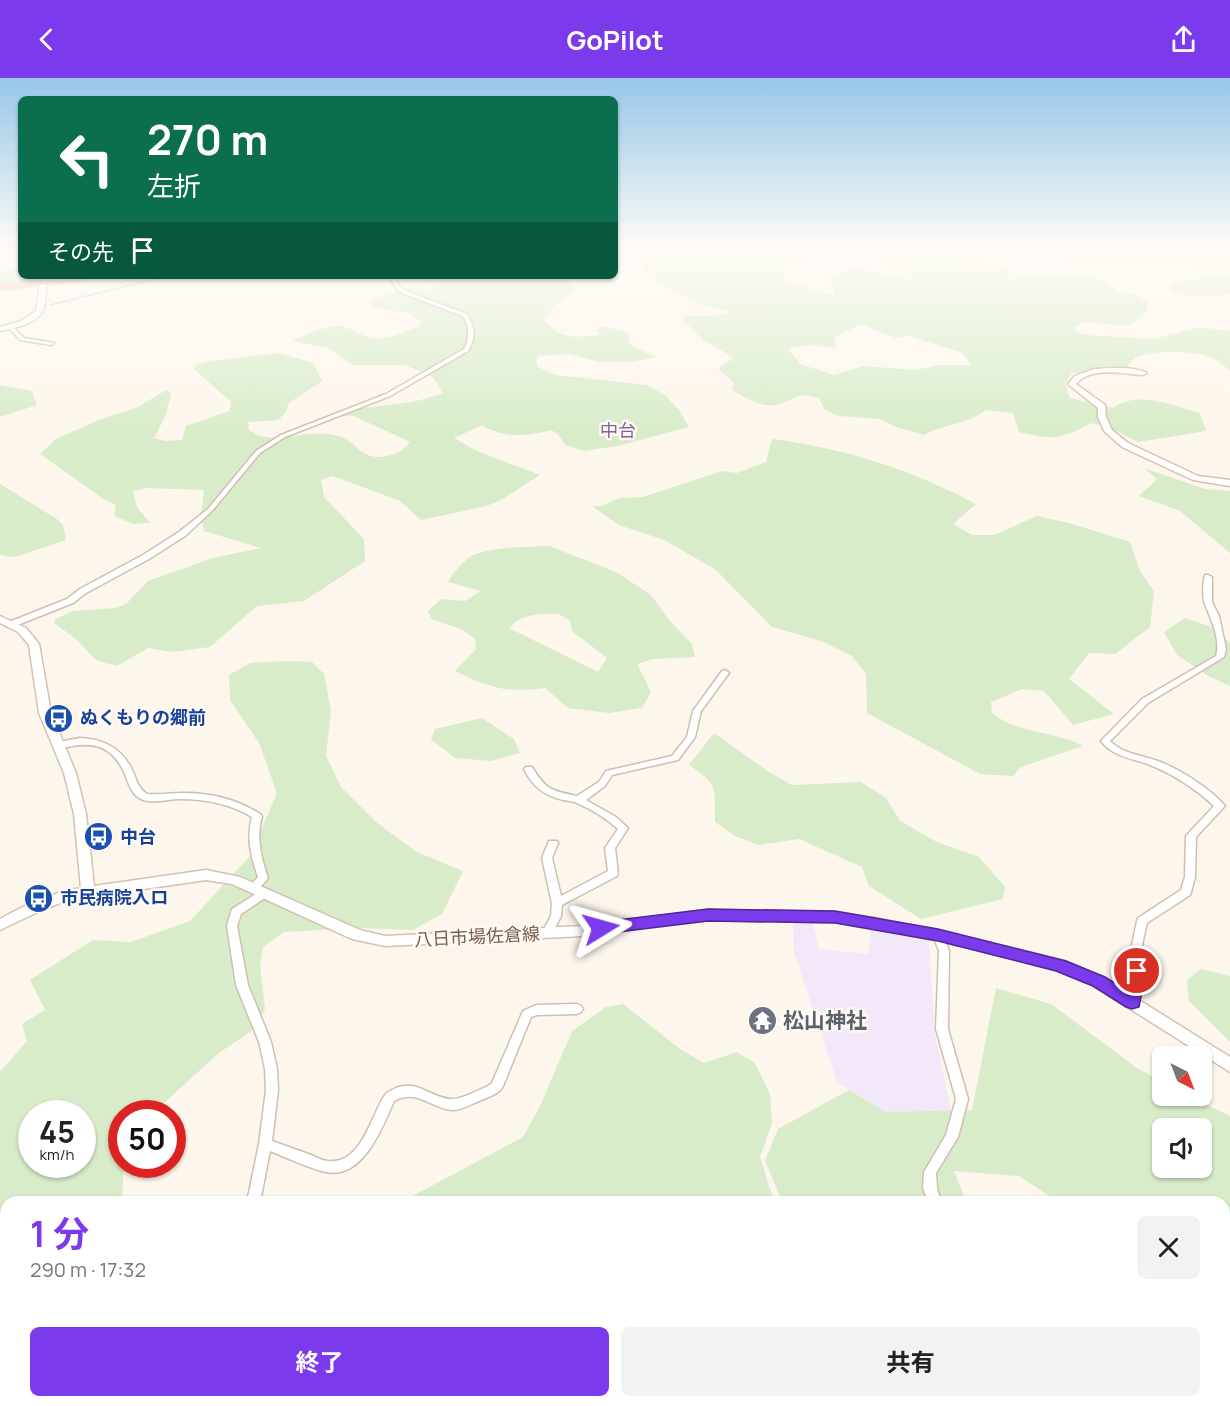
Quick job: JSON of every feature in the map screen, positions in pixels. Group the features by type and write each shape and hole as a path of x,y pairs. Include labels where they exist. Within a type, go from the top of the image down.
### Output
{"street":[{"path":"0,329 32,318 40,310"},
{"path":"12,624 70,601 83,591 146,557 182,534 210,510 258,453 283,436 388,395 466,350 472,339 472,329 465,315 452,310"},
{"path":"11,327 22,339 51,343"},
{"path":"1143,373 1080,374 1072,384 1102,407 1102,417 1108,431 1125,445 1189,476 1230,483"},
{"path":"1132,1002 1136,989 1137,945 1142,921 1186,892 1190,877 1191,836 1220,806 1206,792 1159,765 1121,753 1106,741 1145,701 1220,657 1222,649 1215,616 1208,602 1208,577"},
{"path":"0,618 30,637 34,644 45,713 70,773 80,814 88,891"},
{"path":"579,800 602,784 609,773 675,758 691,737 697,711 725,673"},
{"path":"59,746 75,740 94,740 101,743 114,753 126,768 136,790 144,797 194,796 246,808 257,816 252,832 254,852 263,878 259,890 236,912 232,926 242,985 265,1042 272,1090 265,1144 254,1196"},
{"path":"529,769 536,785 552,794 579,800 613,819 623,828 610,848 613,873 557,903"},
{"path":"547,933 556,916 557,903 547,858 553,843"},
{"name":"八日市場佐倉線","path":"0,926 37,906 67,895 206,875 235,879 341,929 378,940 413,941 582,931 657,920 727,914 835,917 938,935 1076,971 1132,1002 1230,1065"},
{"path":"933,1196 930,1188 930,1172 952,1137 962,1099 942,1029 944,951 938,935"},
{"path":"265,1144 328,1167 348,1164 361,1153 390,1097 404,1090 411,1090 454,1105 492,1090 497,1086 527,1014 536,1010 577,1010"}],"shaded area":[{"path":"793,920 812,921 819,949 869,954 870,929 929,941 935,1034 951,1111 886,1112 837,1082 794,952"}],"green space":[{"path":"388,310 551,310 551,314 542,318 555,331 568,336 600,335 597,330 602,326 629,333 629,344 657,357 630,362 600,362 569,354 539,356 536,360 538,367 555,375 647,385 665,395 679,410 689,427 618,446 584,451 565,445 558,434 551,430 516,435 499,433 482,425 454,438 477,451 540,475 501,500 486,506 421,520 400,501 333,476 321,480 324,497 364,539 365,561 304,601 257,606 210,647 173,652 148,648 117,666 96,660 76,639 54,623 54,620 73,611 116,608 126,604 148,581 213,558 261,548 204,531 201,516 204,490 146,488 133,491 137,507 150,523 134,524 114,516 116,505 105,500 40,454 56,439 101,419 136,408 166,390 171,393 166,415 154,438 165,441 182,440 186,426 229,411 231,402 195,370 195,365 279,353 313,363 322,381 289,403 286,412 278,420 248,422 249,430 266,437 332,435 346,439 367,455 383,457 392,455 404,449 410,442 354,416 328,415 399,404 443,393 433,377 405,365 353,365 328,348 292,341 315,331 335,326 345,327 377,339 391,337 423,322 408,313"},
{"path":"723,310 1147,310 1129,326 1084,322 1075,327 1075,332 1086,335 1154,339 1198,327 1230,331 1230,370 1210,357 1172,352 1141,355 1132,360 1127,370 1072,373 1065,383 1070,398 1113,408 1133,400 1144,400 1167,403 1200,413 1206,431 1138,442 1113,429 1091,423 1071,433 1049,437 1019,432 1013,413 986,410 972,418 924,435 893,426 881,419 839,416 825,410 819,398 803,395 780,404 768,405 751,400 732,390 734,383 718,368 734,358 704,340 681,318 717,316 729,312","holes":["860,324 896,338 908,336 961,352 972,365 939,365 916,370 863,366 834,375 800,364 788,348 810,345 836,348 834,338"]},
{"path":"0,385 32,391 37,405 0,417"},
{"path":"772,439 825,448 877,462 952,492 976,504 953,524 972,535 994,535 1037,516 1069,523 1130,542 1140,571 1154,591 1150,627 1115,654 1089,653 1069,679 1114,714 1073,725 1044,691 1022,689 991,702 992,713 1002,720 1024,729 1060,737 1083,746 1021,767 1013,776 980,774 867,713 866,674 852,656 821,641 772,627 716,570 664,540 619,525 592,506 601,506 620,498 643,497 722,471 737,473 766,462"},
{"path":"1144,468 1205,489 1230,491 1230,553 1180,511 1139,496 1157,479"},
{"path":"0,484 57,519 63,525 66,540 15,557 0,555"},
{"path":"549,546 616,572 651,595 669,620 692,644 695,657 653,659 637,664 651,692 642,708 609,713 568,708 545,688 519,690 498,688 455,671 476,649 475,639 461,629 431,619 428,611 441,599 465,601 481,591 448,582 452,575 470,557 485,551","holes":["538,614 559,614 570,621 572,631 607,658 598,672 509,628 520,619"]},
{"path":"1185,618 1209,626 1230,643 1230,686 1208,676 1177,655 1164,632"},
{"path":"312,662 324,674 331,710 326,756 341,787 377,823 417,852 463,871 442,914 413,930 358,928 284,932 263,947 260,966 265,1009 254,1029 219,1053 167,1100 108,1100 108,1178 123,1178 122,1196 0,1196 0,1072 27,1041 22,1024 45,1010 30,980 93,940 131,942 190,921 250,856 277,793 259,743 230,700 229,675 250,663"},
{"path":"482,718 514,739 520,753 491,761 455,758 431,739 435,729"},
{"path":"714,733 769,772 792,785 861,782 886,798 900,821 937,842 979,857 1005,887 1003,899 921,919 869,886 862,867 799,839 759,845 735,836 715,822 715,794 711,783 689,765"},
{"path":"1201,969 1230,976 1230,1042 1189,1001 1187,980"},
{"path":"996,988 1051,1004 1137,1068 1152,1076 1152,1106 1210,1106 1230,1116 1230,1196 1049,1196 1019,1176 954,1171 964,1196 780,1196 765,1161 778,1129 849,1090 886,1112 972,1110"},
{"path":"623,1004 680,1049 704,1063 737,1052 755,1063 770,1094 772,1124 760,1157 772,1196 412,1196 523,1137 540,1106 572,1031 606,1007"}],"place":[{"name":"ぬくもりの郷前","path":"59,718"},
{"name":"中台","path":"99,837"},
{"name":"市民病院入ロ","path":"39,898"},
{"name":"松山神社","path":"762,1021"}],"district":[{"name":"中台","path":"618,431"}],"route":[{"path":"601,928 727,914 835,917 938,935 1060,965 1099,982 1132,1002 1136,989 1137,971"}]}
